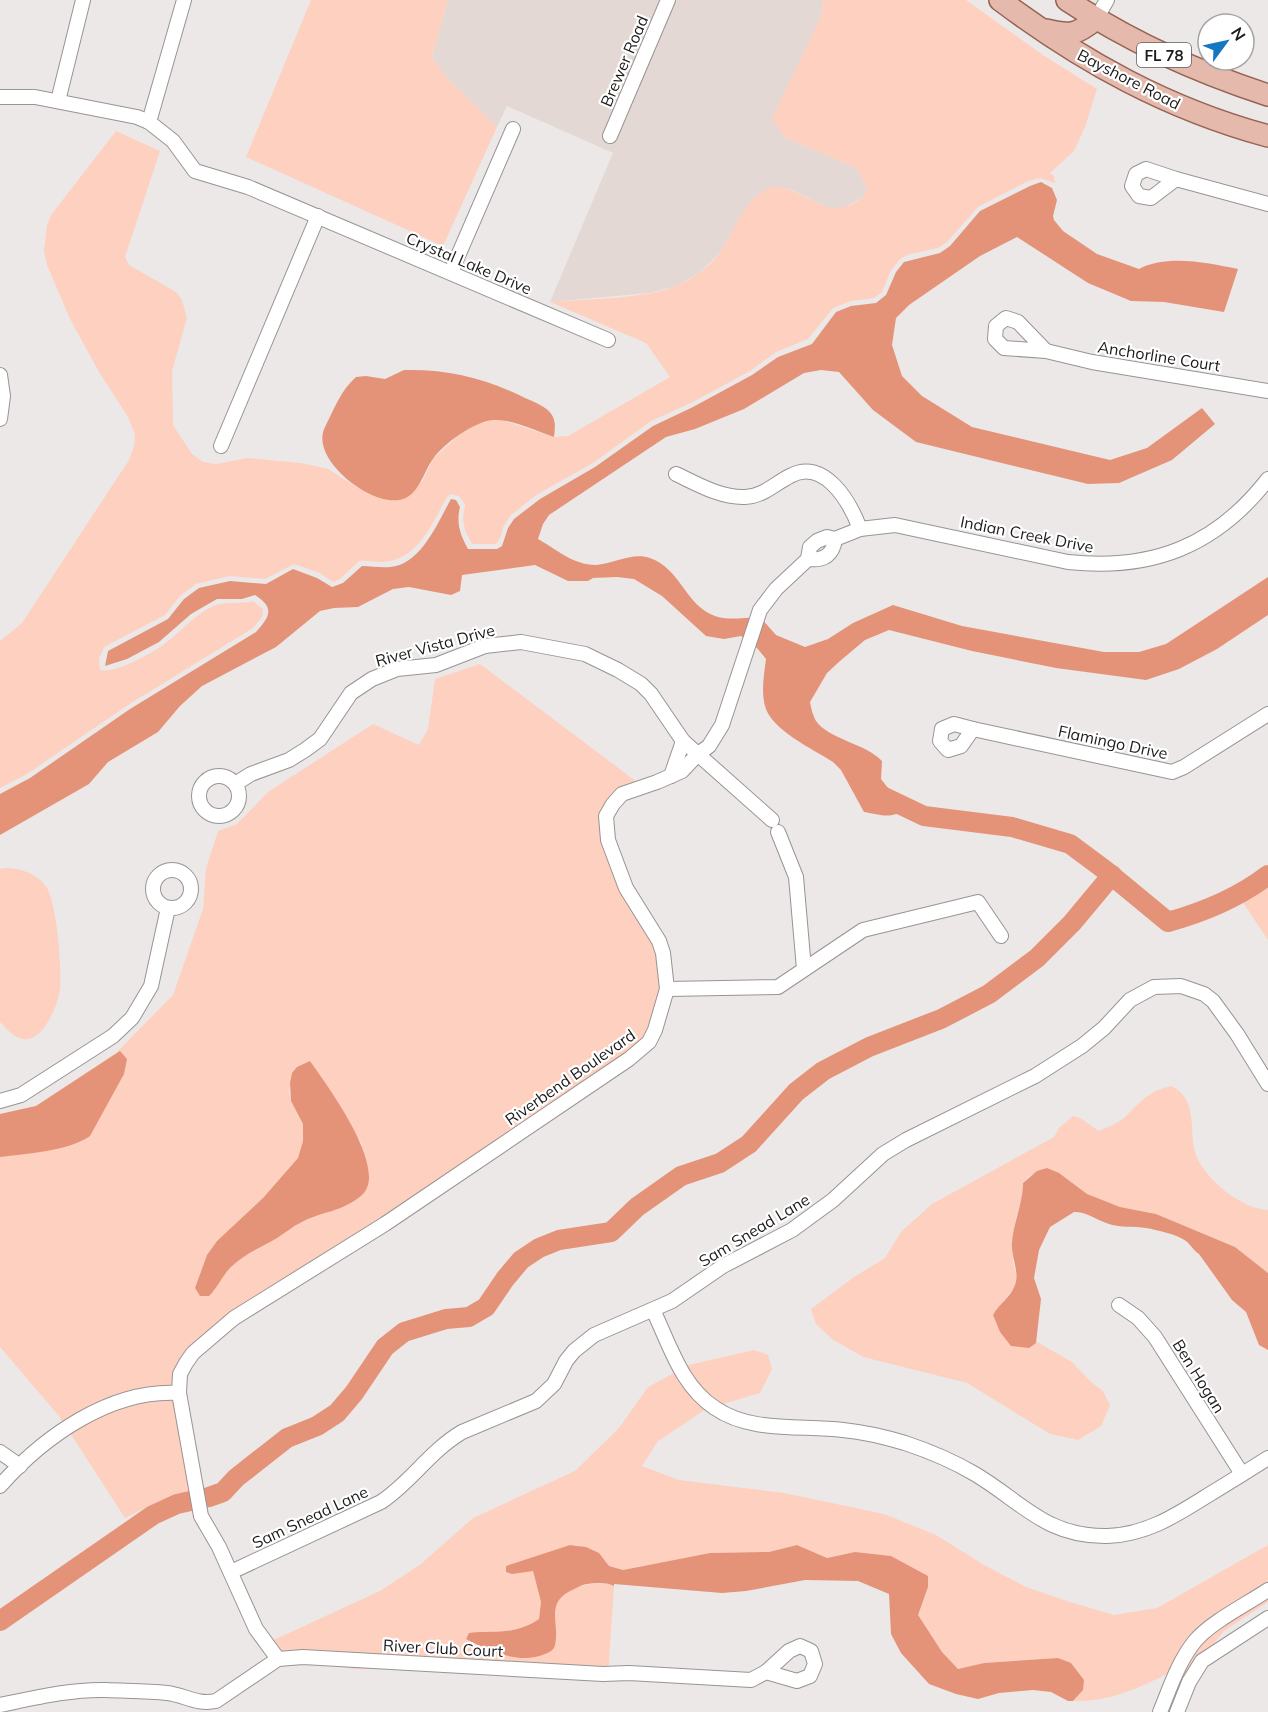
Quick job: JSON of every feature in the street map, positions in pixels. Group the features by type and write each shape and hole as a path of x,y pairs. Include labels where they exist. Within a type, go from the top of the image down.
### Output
{"main road":[{"name":"Bayshore Road","path":"1000,0 1077,54 1153,94 1234,126 1268,136"},
{"name":"FL 78","path":"1067,0 1131,39 1190,67 1268,95"},
{"path":"1039,29 1066,35 1080,31 1096,19"}],"street":[{"path":"58,101 83,0"},
{"path":"149,122 184,0"},
{"name":"Brewer Road","path":"610,136 668,0"},
{"path":"1096,19 1107,0"},
{"name":"Crystal Lake Drive","path":"0,98 20,96 58,101 137,117 149,122 174,141 195,171 248,187 608,340"},
{"path":"451,272 513,129"},
{"path":"1176,179 1268,204"},
{"path":"221,446 318,216"},
{"name":"Anchorline Court","path":"1046,351 1092,362 1268,391"},
{"path":"0,375 3,396 0,419"},
{"path":"676,474 718,493 743,497 755,496 768,491 789,476 801,471 814,471 825,478 842,495 853,511 860,529"},
{"name":"Indian Creek Drive","path":"860,529 882,525 909,526 1068,562 1119,565 1159,557 1205,537 1236,515 1268,479"},
{"name":"Riverbend Boulevard","path":"231,1572 201,1516 179,1393 180,1374 186,1363 200,1347 234,1318 385,1224 640,1051 649,1042 655,1030 667,988 663,953 659,941 626,888 608,840 605,828 606,816 622,794 682,771 697,754 709,746 722,725 759,613 771,594 808,559 819,560 827,556 834,548 836,539 860,529"},
{"name":"River Vista Drive","path":"235,784 251,774 289,760 305,750 320,739 351,693 372,680 397,669 436,665 472,650 509,642 532,643 585,654 641,684 651,694 683,741 775,826 796,877 804,969"},
{"name":"Flamingo Drive","path":"973,729 1172,771 1184,767 1268,714"},
{"path":"671,777 683,741"},
{"path":"667,988 778,987 863,930 978,902 1001,936"},
{"path":"0,1101 21,1095 112,1036 132,1018 151,986 168,908"},
{"name":"Sam Snead Lane","path":"231,1572 381,1502 402,1486 431,1455 451,1439 471,1428 525,1407 541,1397 554,1384 566,1361 582,1343 594,1335 678,1298 746,1253 792,1230 833,1200 873,1162 898,1145 1035,1076 1082,1046 1104,1028 1130,1000 1154,987 1181,986 1204,994 1213,1001 1232,1026 1268,1084"},
{"name":"Ben Hogan","path":"1119,1305 1138,1318 1155,1337 1242,1474"},
{"path":"653,1310 687,1381 703,1399 727,1415 752,1423 842,1430 903,1443 955,1463 977,1475 1044,1522 1074,1532 1108,1536 1149,1528 1173,1518 1268,1458"},
{"path":"0,1486 52,1438 91,1414 140,1395 179,1393"},
{"path":"0,1452 20,1466"},
{"path":"0,1705 76,1692 102,1690 166,1693 180,1695 204,1704 216,1701 278,1659 256,1629 231,1572"},
{"path":"1160,1712 1180,1663 1196,1640 1268,1590"},
{"path":"1177,1712 1189,1682 1202,1661 1268,1618"},
{"name":"River Club Court","path":"278,1659 303,1657 751,1680 766,1672"}],"shaded area":[{"path":"311,0 448,0 432,57 444,75 497,127 443,246 246,157"},
{"path":"448,0 823,0 821,15 784,137 856,168 867,187 864,197 843,208 833,210 790,189 776,187 760,193 717,256 700,272 677,286 649,293 550,302 613,153 507,106 497,127 444,75 432,57"},
{"path":"823,0 966,0 1043,55 1097,89 1085,127 1074,151 1050,173 1054,176 1055,183 1040,178 1028,181 978,207 947,242 938,248 901,258 891,270 882,292 874,298 851,301 833,308 808,339 776,352 750,371 691,403 651,421 593,463 536,495 510,516 496,544 472,544 465,530 463,519 465,504 459,496 451,494 422,539 406,555 383,562 359,561 340,579 333,582 320,573 294,564 265,579 229,576 196,584 180,596 165,615 104,647 99,659 100,670 122,667 148,655 216,605 253,601 263,609 262,617 253,628 128,705 27,774 0,788 0,641 22,623 129,460 134,446 135,434 128,417 99,372 70,319 47,265 44,251 47,225 51,215 116,131 160,151 125,257 129,265 176,292 182,300 187,318 172,371 173,425 192,454 203,462 216,464 248,458 301,463 328,469 358,488 411,494 423,480 433,459 460,434 474,425 491,420 505,421 554,437 568,436 670,377 646,343 550,302 634,296 665,290 683,282 700,272 714,259 748,205 764,190 775,187 783,188 823,205 838,208 845,207 864,197 867,187 856,168 784,137 772,119 821,16"},
{"path":"1041,182 1052,188 1057,200 1054,220 1063,231 1097,254 1139,269 1162,262 1188,261 1238,269 1224,312 1164,302 1131,301 1088,283 1017,237 980,256 909,305 896,318 892,345 902,376 922,396 972,427 1110,460 1147,448 1202,408 1215,424 1172,460 1119,483 1088,484 916,442 873,410 839,372 821,370 804,373 744,409 695,429 666,437 549,515 538,539 565,556 588,564 603,564 637,556 650,558 669,570 705,611 725,618 761,618 776,635 805,647 828,639 853,623 893,605 962,626 1104,652 1139,652 1166,644 1268,577 1268,615 1217,649 1179,669 1146,680 1056,668 972,651 889,630 865,640 827,673 810,702 815,719 822,727 882,761 881,779 905,810 895,815 880,815 864,812 841,770 833,762 804,745 775,723 765,706 763,695 766,659 757,648 741,636 724,639 706,636 662,596 634,579 617,577 568,581 535,565 462,575 460,591 451,595 409,587 393,589 358,607 320,611 276,647 202,686 180,706 158,732 108,762 89,784 0,835 0,794 30,778 130,709 256,632 267,617 266,604 255,595 242,599 217,599 191,614 159,642 127,659 105,666 108,651 168,619 184,599 199,588 230,581 266,584 293,569 317,578 332,587 343,583 362,566 387,567 401,564 411,559 427,541 451,499 456,500 460,507 458,518 468,549 497,549 502,546 508,528 514,519 540,499 595,467 653,426 752,375 778,357 812,344 836,312 851,306 876,303 886,295 896,272 904,262 940,253 950,246 980,211"},
{"path":"404,370 452,373 481,380 510,391 547,409 555,423 554,437 508,421 486,421 460,434 444,447 433,459 416,489 406,498 387,500 373,495 358,487 333,465 322,439 325,427 342,394 356,377 385,379"},
{"path":"480,664 645,788 617,809 610,829 671,991 667,1015 658,1040 557,1115 228,1329 202,1350 184,1380 198,1494 187,1498 161,1500 125,1518 59,1416 0,1347 0,1114 36,1106 116,1053 173,995 203,909 206,869 218,831 237,824 268,792 373,724 419,745 428,729 435,679","holes":["292,1073 355,1133 362,1144 325,1213 300,1223 236,1262 224,1275 195,1288 207,1255 217,1241 263,1198 298,1158 303,1141 303,1124 289,1092"]},
{"path":"0,869 26,872 41,881 49,893 56,919 60,967 59,996 48,1022 36,1036 29,1039 16,1036 0,1022"},
{"path":"1268,885 1268,940 1242,901"},
{"path":"120,1051 127,1059 124,1074 90,1136 59,1148 0,1157 0,1114 36,1106"},
{"path":"310,1061 341,1107 362,1147 368,1166 368,1183 362,1195 355,1201 300,1223 236,1262 209,1296 200,1296 195,1288 207,1255 217,1241 263,1198 298,1158 303,1141 303,1124 291,1101 290,1083 292,1073 297,1067"},
{"path":"1171,1086 1180,1091 1189,1106 1195,1152 1206,1172 1214,1182 1235,1198 1257,1208 1268,1210 1268,1273 1235,1247 1156,1214 1120,1207 1086,1194 1066,1178 1049,1169 1029,1176 1023,1183 1022,1201 1016,1217 1012,1244 1017,1278 1015,1287 993,1315 1000,1332 1037,1342 1072,1362 1103,1391 1110,1405 1101,1426 1078,1440 1050,1434 967,1383 863,1357 832,1339 816,1324 811,1309 854,1277 885,1258 901,1232 932,1204 1054,1137 1059,1128 1073,1116 1099,1131 1121,1120 1150,1095"},
{"path":"1047,1168 1059,1173 1087,1194 1120,1207 1156,1214 1235,1247 1268,1273 1268,1350 1259,1345 1246,1312 1232,1300 1199,1254 1186,1241 1161,1231 1114,1225 1084,1213 1074,1212 1050,1227 1039,1250 1034,1278 1041,1299 1036,1343 1029,1348 1011,1346 1000,1332 993,1315 1015,1285 1016,1270 1012,1243 1023,1183 1037,1171"},
{"path":"754,1350 768,1355 772,1369 760,1393 706,1409 658,1441 642,1466 679,1480 784,1493 884,1514 936,1535 984,1565 1026,1587 1114,1615 1157,1608 1268,1545 1268,1602 1224,1631 1186,1678 1169,1673 1111,1697 1086,1701 1073,1701 1083,1690 1058,1658 984,1663 958,1669 942,1652 917,1615 928,1587 928,1577 891,1556 855,1552 827,1558 797,1545 769,1552 710,1553 623,1570 609,1566 599,1553 577,1545 570,1545 506,1566 533,1571 541,1602 539,1619 513,1630 470,1633 467,1639 555,1644 554,1615 558,1599 580,1586 607,1584 614,1586 608,1676 478,1668 354,1669 283,1658 267,1643 380,1591 421,1564 473,1518 575,1471 619,1428 648,1387 689,1365"},
{"path":"570,1545 586,1547 599,1553 609,1566 623,1570 710,1553 769,1552 797,1545 827,1558 855,1552 891,1556 928,1576 928,1587 918,1615 942,1652 958,1669 984,1663 1058,1658 1071,1663 1084,1680 1083,1690 1073,1701 1068,1701 1051,1692 1033,1690 999,1693 978,1699 929,1684 901,1653 891,1634 889,1594 858,1581 805,1580 722,1593 614,1584 614,1586 604,1583 587,1584 570,1591 558,1602 555,1615 555,1645 553,1650 547,1653 535,1657 515,1657 495,1652 466,1639 469,1633 513,1630 539,1619 541,1602 533,1571 512,1574 506,1572 506,1566"}],"waterway":[{"path":"878,794 924,816 1012,827 1070,844 1168,922 1220,903 1245,891 1268,875"},
{"path":"0,1621 153,1515 177,1504 223,1492 236,1478 287,1438 317,1426 337,1413 354,1393 385,1347 404,1332 446,1319 469,1317 486,1307 521,1260 539,1248 559,1240 611,1232 637,1207 681,1176 720,1163 749,1144 796,1092 823,1071 869,1047 941,1019 989,994 1037,958 1072,923 1112,875"}]}
